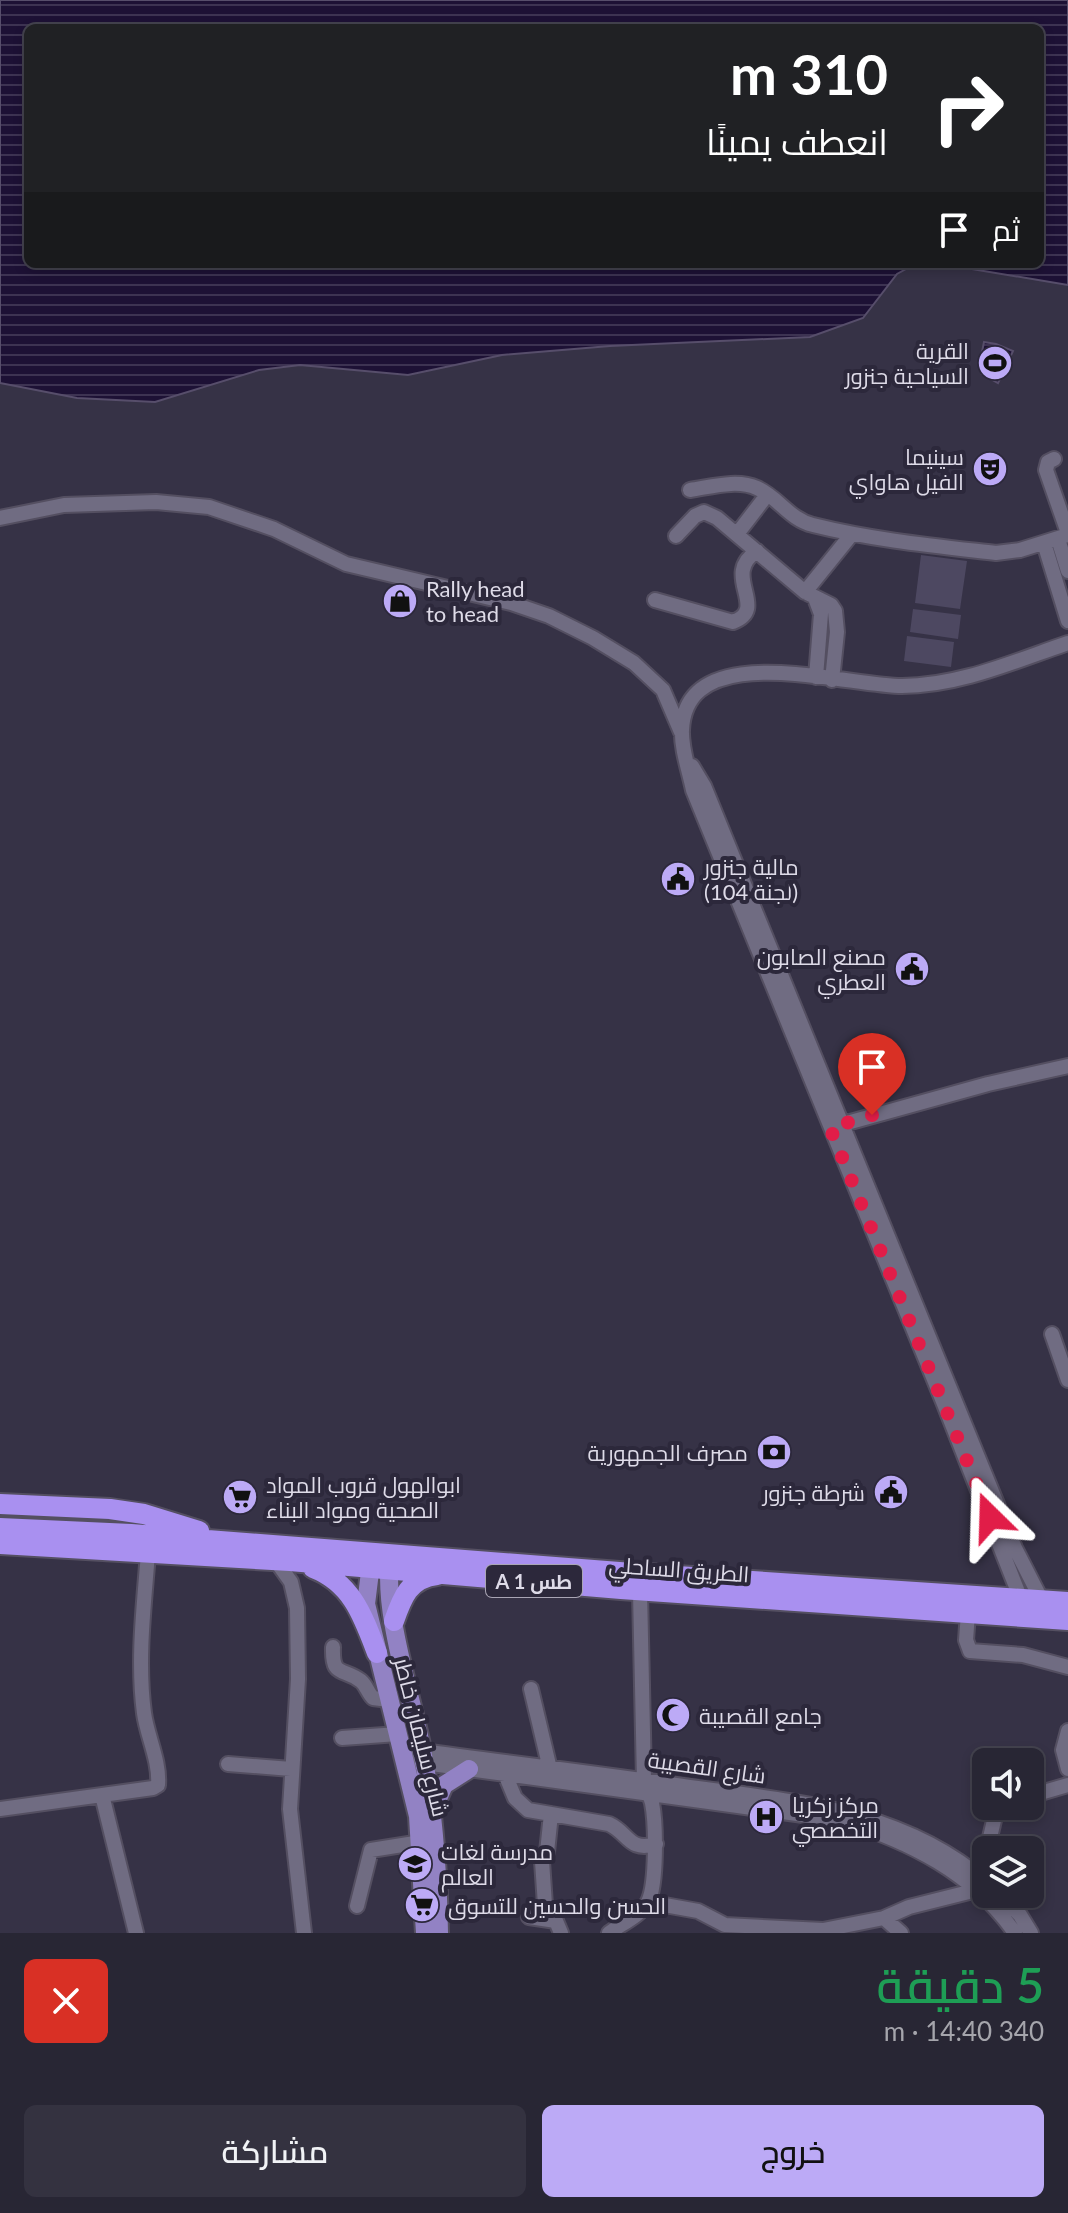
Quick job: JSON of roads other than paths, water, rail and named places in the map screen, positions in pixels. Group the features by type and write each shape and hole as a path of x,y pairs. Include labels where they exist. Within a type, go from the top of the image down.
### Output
{"highway":[{"path":"0,1504 110,1509 144,1514 237,1543"},
{"name":"الطريق الساحلي","path":"0,1528 237,1543 381,1561 453,1574 640,1591 1068,1620"},
{"name":"الطريق الساحلي","path":"0,1544 283,1561 381,1561 1068,1602"},
{"path":"283,1561 316,1569 337,1580 359,1606 377,1653"},
{"path":"394,1621 412,1584 428,1576 453,1574"}],"main road":[{"name":"شارع سليمان خاطر","path":"381,1561 394,1621 418,1816 425,1933"},
{"name":"شارع سليمان خاطر","path":"381,1561 366,1604 389,1700 433,1810 439,1933"},
{"path":"433,1810 444,1785 469,1769"}],"street":[{"path":"1054,459 1048,462 1046,470 1068,571"},
{"path":"690,490 739,484 757,488 795,518 851,535 996,553 1059,537"},
{"path":"737,534 767,495"},
{"path":"0,518 64,505 156,502 209,507 274,529 346,564 511,603 549,616 634,663 663,690 681,733 687,759 704,786 720,842 801,1041 1015,1548 1030,1598"},
{"path":"676,536 695,516 704,512 717,518 810,595 821,614 816,677"},
{"path":"810,595 851,535"},
{"path":"1059,537 1068,621"},
{"path":"655,600 733,622 740,619 746,614 747,605 743,563 757,551"},
{"path":"810,595 824,599 835,611 837,632 832,680"},
{"path":"681,733 688,703 697,692 723,677 767,672 870,685 921,684 975,674 1068,643"},
{"path":"837,1126 988,1084 1068,1066"},
{"path":"837,1126 944,1404 1030,1598"},
{"path":"1052,1334 1068,1380"},
{"path":"0,1809 153,1788 159,1782 144,1712 142,1683 148,1553"},
{"path":"283,1561 297,1608 298,1679 291,1769 292,1838 304,1933"},
{"path":"609,1933 627,1928 648,1902 656,1844 652,1799 645,1786 640,1591"},
{"path":"968,1613 966,1640 970,1651 1023,1655 1068,1667"},
{"path":"333,1647 333,1663 340,1672 363,1683 373,1698 389,1700"},
{"path":"531,1689 550,1769"},
{"path":"1068,1731 1063,1750 1068,1769"},
{"path":"342,1738 410,1752 469,1769 645,1786 840,1820 916,1848 972,1879"},
{"name":"شارع القصيبة","path":"410,1752 550,1769 645,1786"},
{"path":"228,1764 291,1769"},
{"path":"505,1774 515,1798 524,1807 609,1824 632,1844 656,1844"},
{"path":"1044,1792 1068,1785"},
{"path":"102,1795 136,1933"},
{"path":"545,1905 542,1861 547,1852 551,1814"},
{"path":"357,1906 371,1850 421,1842"},
{"path":"648,1902 698,1911 724,1929 823,1931 884,1918 972,1887"},
{"path":"997,1908 1015,1933"},
{"path":"1013,1908 1031,1933"},
{"path":"529,1917 556,1921 561,1933"},
{"path":"884,1918 901,1933"}],"place":[{"name":"القرية السياحية جنزور","path":"995,363"},
{"name":"سينيما الفيل هاواي","path":"990,469"},
{"name":"Rally head to head","path":"400,601"},
{"name":"مالية جنزور (لجنة 104)","path":"678,879"},
{"name":"مصنع الصابون العطري","path":"912,969"},
{"name":"مصرف الجمهورية","path":"774,1452"},
{"name":"شرطة جنزور","path":"891,1492"},
{"name":"ابوالهول قروب المواد الصحية ومواد البناء","path":"240,1497"},
{"name":"جامع القصيبة","path":"673,1715"},
{"name":"مركز زكريا التخصصي","path":"766,1817"},
{"name":"مدرسة لغات العالم","path":"415,1864"},
{"name":"الحسن والحسين للتسوق","path":"422,1905"}]}
